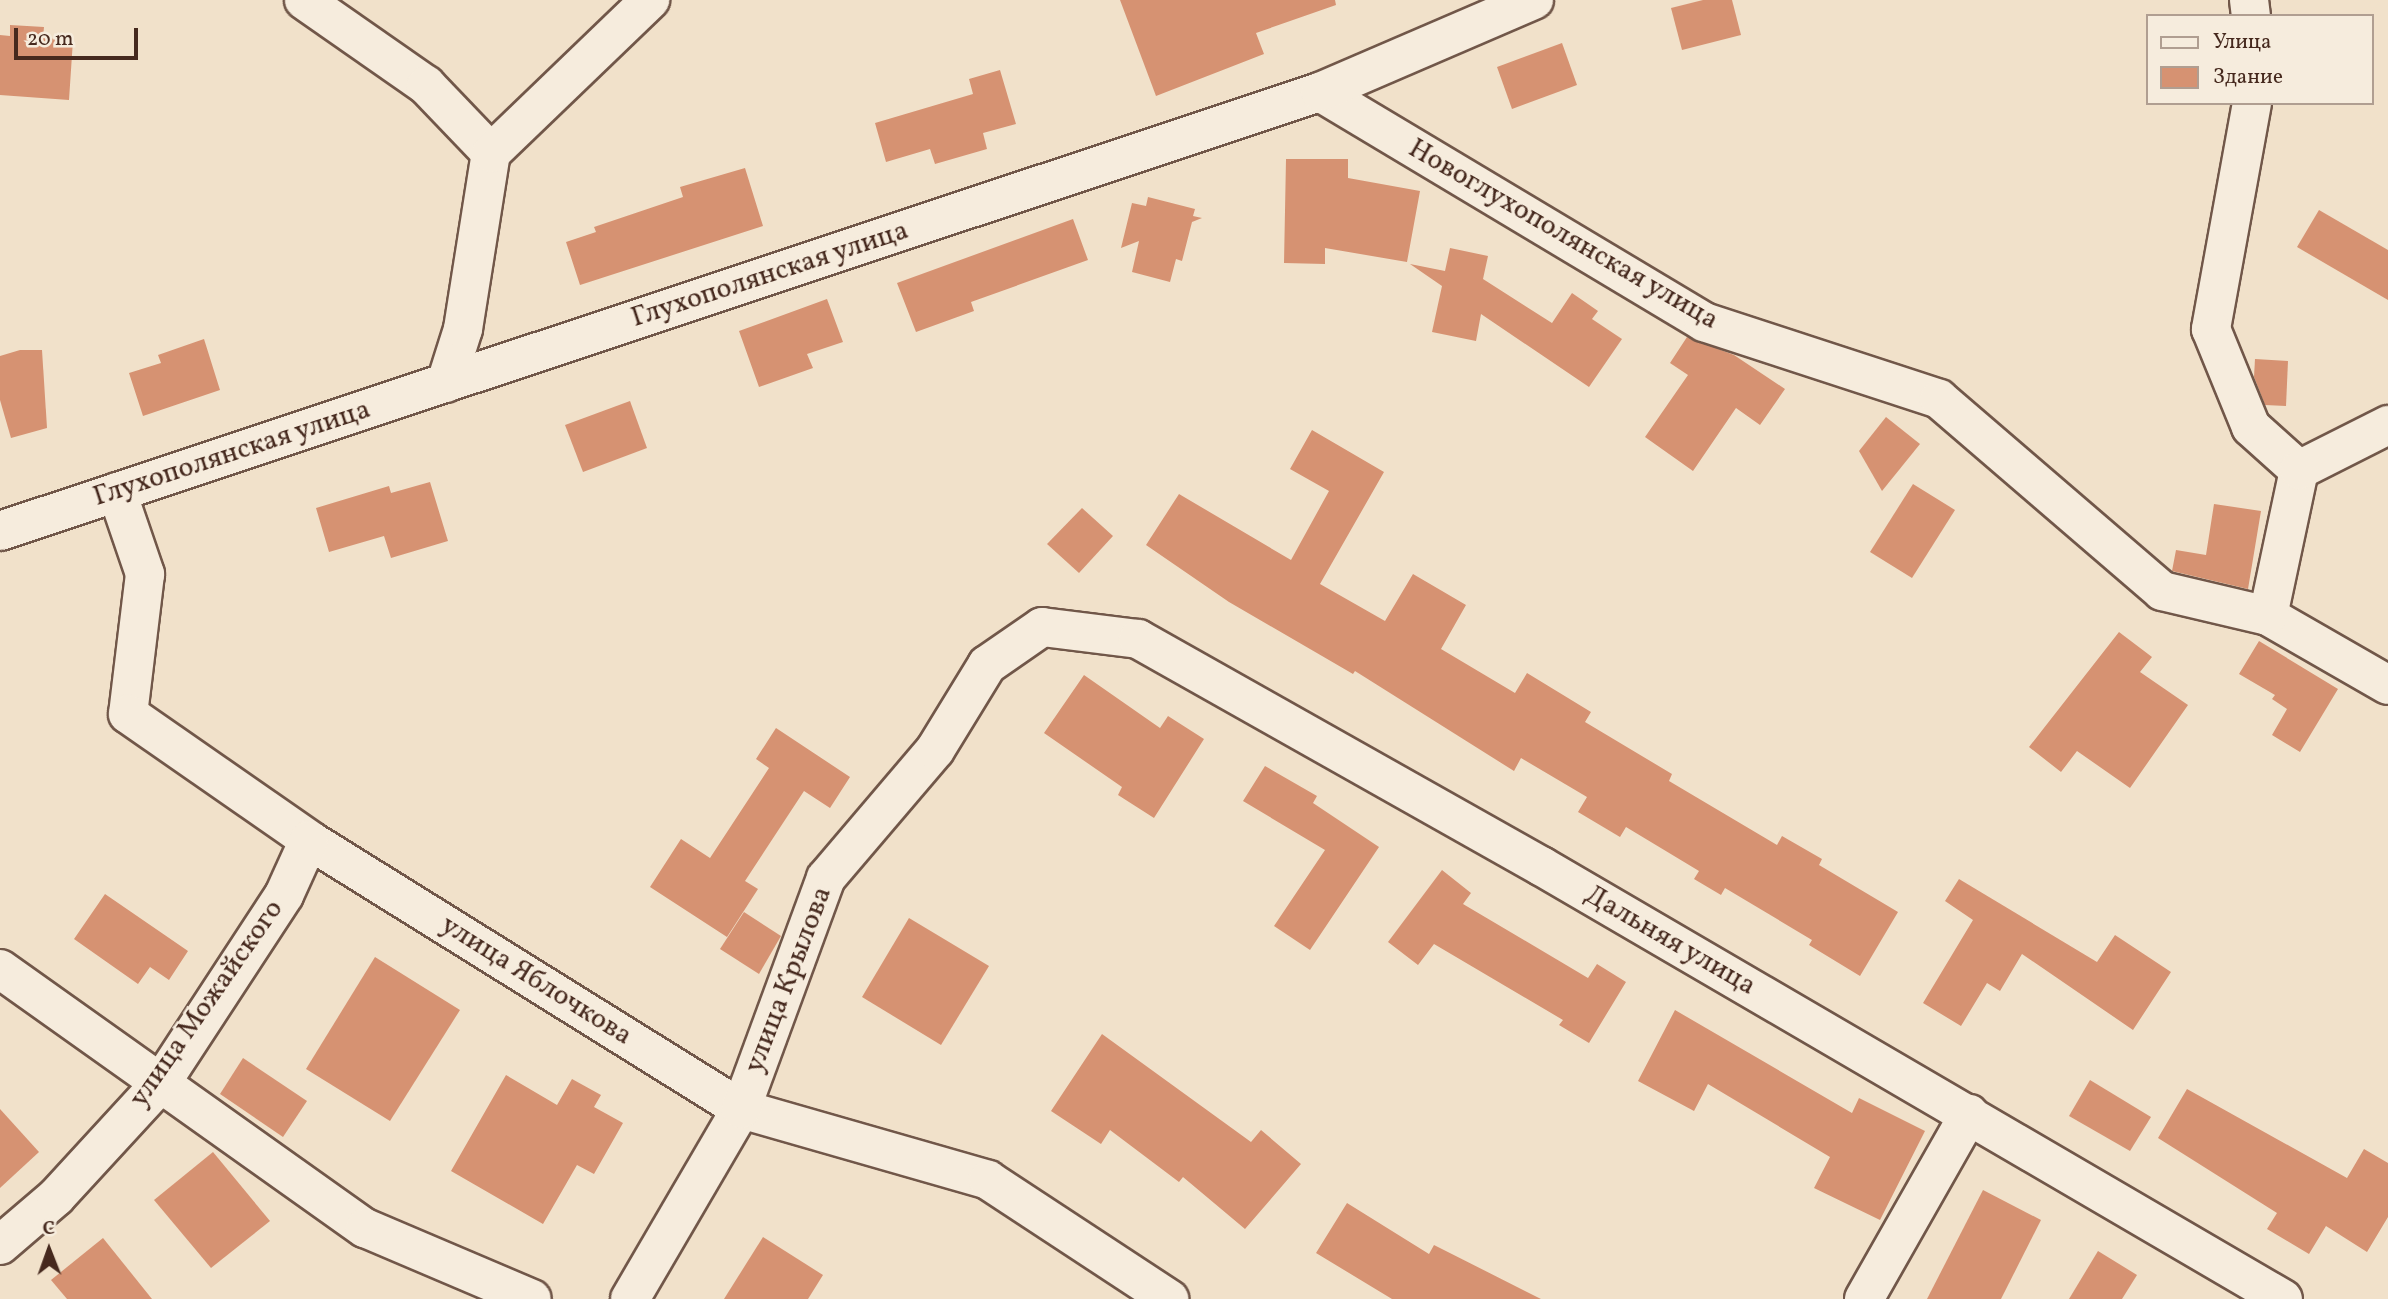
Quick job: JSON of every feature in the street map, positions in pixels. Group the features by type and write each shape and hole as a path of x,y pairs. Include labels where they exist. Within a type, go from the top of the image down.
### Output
{"street":[{"path":"304,0 426,85 491,153"},
{"path":"446,383 463,329 491,153 650,0"},
{"name":"Глухополянская улица","path":"0,531 1320,92 1534,0"},
{"name":"Новоглухополянская улица","path":"1320,92 1704,322 1939,399 2162,591 2268,616 2388,685"},
{"path":"2252,105 2211,329 2251,427 2299,470"},
{"path":"2299,470 2388,425"},
{"path":"2268,616 2299,470"},
{"name":"улица Яблочкова","path":"117,492 145,574 128,714 309,840 741,1110 988,1180 1169,1299"},
{"name":"улица Крылова","path":"630,1299 741,1110 825,878 935,750 987,665 1042,627"},
{"name":"Дальняя улица","path":"1042,627 1138,639 1969,1114 2283,1299"},
{"name":"улица Можайского","path":"0,1245 57,1197 160,1083 284,895 309,840"},
{"path":"0,969 365,1228 532,1299"},
{"path":"1864,1299 1969,1114"}],"building":[{"path":"1120,0 1335,0 1336,5 1256,33 1264,54 1156,96"},
{"path":"1703,0 1732,0 1741,35 1682,50 1671,8"},
{"path":"10,25 44,27 43,38 73,40 69,100 0,95 0,35 10,36"},
{"path":"1562,43 1577,85 1512,109 1497,67"},
{"path":"1000,70 1016,124 983,133 987,149 935,164 930,149 886,162 875,123 973,94 969,79"},
{"path":"1286,159 1348,159 1348,178 1420,191 1407,262 1325,248 1325,264 1284,263"},
{"path":"745,168 763,226 580,285 566,242 596,232 594,227 683,197 680,187"},
{"path":"1148,197 1195,209 1193,216 1202,218 1192,222 1182,261 1176,259 1170,282 1132,272 1139,241 1121,248 1132,203 1146,206"},
{"path":"2319,210 2388,250 2388,300 2297,247"},
{"path":"1073,219 1088,260 971,302 974,311 916,332 897,283"},
{"path":"1450,248 1488,256 1483,279 1552,323 1572,293 1598,311 1592,319 1622,339 1589,387 1481,314 1476,341 1432,332 1442,286 1410,264 1445,271"},
{"path":"827,299 843,342 807,354 813,368 759,387 739,331"},
{"path":"1687,337 1734,355 1785,389 1760,425 1736,408 1693,471 1645,437 1688,375 1670,363"},
{"path":"204,339 220,390 143,416 129,373 161,363 158,355"},
{"path":"20,350 42,350 47,428 11,438 0,400 0,356"},
{"path":"2255,359 2288,361 2286,406 2265,405 2254,377"},
{"path":"630,401 647,448 583,472 565,425"},
{"path":"1886,417 1920,444 1882,491 1859,451"},
{"path":"1312,430 1384,472 1320,584 1385,621 1413,574 1466,605 1441,649 1515,693 1527,673 1591,712 1585,722 1672,774 1669,781 1777,845 1782,836 1822,859 1819,865 1898,912 1860,976 1809,945 1812,940 1725,888 1721,895 1694,879 1699,871 1626,827 1620,837 1578,812 1587,797 1521,758 1514,771 1355,671 1353,674 1229,602 1146,545 1179,494 1291,560 1329,491 1290,469"},
{"path":"430,482 448,541 391,558 384,536 329,552 316,508 389,486 391,493"},
{"path":"1913,484 1955,510 1912,578 1870,552"},
{"path":"2214,504 2261,511 2248,589 2172,571 2176,550 2206,555"},
{"path":"1082,508 1113,536 1079,573 1047,544"},
{"path":"2119,632 2152,657 2140,672 2188,705 2130,788 2077,751 2061,772 2029,747"},
{"path":"2259,641 2338,689 2300,752 2272,735 2287,709 2272,699 2275,695 2239,674"},
{"path":"1084,675 1160,728 1168,716 1204,739 1154,818 1118,795 1122,787 1044,733"},
{"path":"776,728 850,777 830,808 804,791 745,881 758,889 727,937 650,887 681,839 710,858 769,768 756,759"},
{"path":"1265,766 1317,796 1313,803 1379,847 1310,950 1274,926 1325,850 1243,801"},
{"path":"1442,870 1471,893 1463,904 1588,978 1597,964 1626,982 1589,1043 1559,1025 1563,1020 1434,944 1418,965 1388,942"},
{"path":"1959,879 2097,962 2115,935 2171,972 2133,1030 2022,954 2000,991 1987,983 1961,1026 1923,1003 1973,920 1945,901"},
{"path":"105,894 188,951 169,980 150,967 138,984 74,939"},
{"path":"744,912 781,936 759,974 720,949"},
{"path":"909,918 989,966 941,1045 862,997"},
{"path":"375,957 460,1010 390,1121 306,1069"},
{"path":"1675,1010 1852,1113 1859,1098 1925,1131 1880,1220 1814,1188 1830,1157 1708,1084 1694,1111 1638,1081"},
{"path":"1102,1034 1251,1142 1261,1130 1301,1164 1245,1229 1183,1177 1179,1182 1110,1130 1101,1144 1051,1111"},
{"path":"243,1058 307,1101 283,1137 220,1094"},
{"path":"506,1075 557,1105 572,1079 601,1095 594,1107 623,1123 594,1174 577,1165 543,1224 451,1171"},
{"path":"2090,1080 2151,1117 2130,1151 2069,1116"},
{"path":"2187,1089 2347,1178 2364,1149 2388,1163 2388,1217 2367,1252 2326,1226 2309,1254 2267,1229 2277,1213 2158,1138"},
{"path":"0,1109 39,1152 0,1188"},
{"path":"213,1152 270,1221 211,1268 154,1200"},
{"path":"1983,1190 2041,1220 2001,1299 1927,1299"},
{"path":"1347,1203 1429,1254 1434,1245 1541,1299 1392,1299 1316,1253"},
{"path":"763,1237 823,1275 808,1299 724,1299"},
{"path":"103,1238 152,1299 67,1299 51,1280"},
{"path":"2098,1251 2137,1275 2122,1299 2069,1299"}]}
